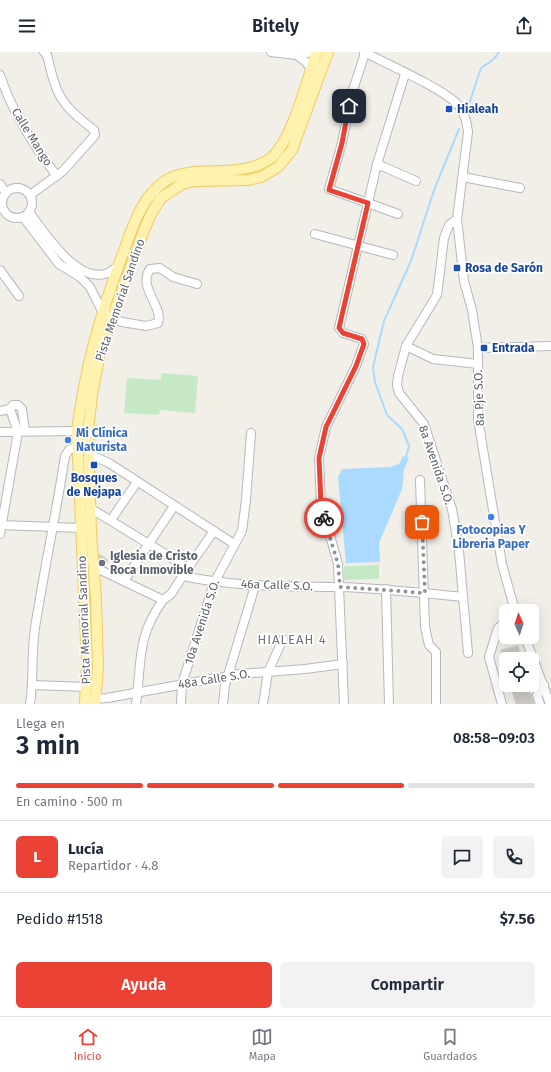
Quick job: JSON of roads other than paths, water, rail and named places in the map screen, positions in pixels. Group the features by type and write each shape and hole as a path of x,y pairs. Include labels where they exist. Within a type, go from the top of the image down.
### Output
{"main road":[{"name":"Pista Memorial Sandino","path":"90,701 87,687 87,649 77,431 89,356 102,311 136,220 144,204 154,190 165,181 177,175 196,171 244,170 262,163 272,157 280,148 286,136 317,52"},
{"name":"Pista Memorial Sandino","path":"90,701 97,653 88,431 92,395 100,358 112,318 144,230 151,214 161,198 182,184 195,181 248,180 261,177 278,167 292,150 328,52"}],"street":[{"path":"30,194 64,171 95,135 94,130 67,108 58,95 47,55 44,52"},
{"path":"271,52 297,55 312,52"},
{"path":"344,704 338,564 321,503 319,458 326,427 356,366 364,344 362,339 354,335 343,333 339,328 359,246 368,203 377,164 405,74 364,52 352,94 342,143 329,190 368,203 398,214"},
{"path":"297,55 311,68"},
{"name":"8a Avenida S.O.","path":"405,74 439,91 458,104 466,117 468,132 457,219 449,225 444,238 437,295 406,346 398,376 399,393 424,424 428,433 456,530 468,653"},
{"name":"Calle Mango","path":"0,75 8,100 41,155 57,176"},
{"path":"377,164 416,180"},
{"path":"463,178 520,188"},
{"path":"0,184 6,192"},
{"path":"16,188 24,189 30,194 32,202 26,214 18,218 10,217 2,212 1,204 3,196 6,192 16,188"},
{"path":"26,214 59,264 82,274 100,275 107,274 118,266"},
{"name":"8a Pje S.O.","path":"457,219 464,281 472,310 478,348 478,419 493,514 506,577 514,604"},
{"path":"314,234 393,255"},
{"path":"82,274 102,311 112,318 142,326 158,323 158,316 147,286 146,278 150,269 160,268 173,277 197,284"},
{"path":"0,270 19,296"},
{"path":"406,346 432,359 478,364"},
{"path":"478,348 551,346"},
{"path":"0,411 10,409 13,405 20,406 24,414 22,432 0,534"},
{"path":"10,409 22,432"},
{"path":"0,432 77,431"},
{"name":"10a Avenida S.O.","path":"181,704 182,684 214,583 242,531 251,433"},
{"path":"30,704 33,685 34,630 54,527 65,456 69,450 78,445"},
{"path":"89,454 109,464 234,544"},
{"path":"420,480 425,627 429,645 436,652 436,704"},
{"path":"111,520 137,482"},
{"path":"124,581 174,506"},
{"path":"90,508 188,568"},
{"path":"1,525 81,528"},
{"path":"136,704 141,646 151,617 163,600 171,594 214,532"},
{"path":"94,567 163,600"},
{"name":"46a Calle S.O.","path":"183,576 214,583 255,586 386,589 463,596"},
{"path":"223,704 225,685 255,586"},
{"path":"386,589 390,704"},
{"path":"499,627 489,657 502,704"},
{"path":"263,704 268,672 282,639"},
{"path":"528,644 550,704"},
{"name":"48a Calle S.O.","path":"90,701 228,676 343,664"},
{"path":"33,685 87,687"},
{"path":"540,704 537,695 544,685"}],"water":[{"path":"403,456 409,458 404,469 402,489 379,543 380,562 346,563 338,477 342,469 390,467 399,464"}],"waterway":[{"path":"466,113 481,68 494,59 499,52"},
{"path":"406,457 409,446 402,429 387,415 375,382 373,367 384,321 411,261 434,190 459,129"}],"place":[{"name":"Hialeah","path":"449,109"},
{"name":"Rosa de Sarón","path":"457,268"},
{"name":"Entrada","path":"484,348"},
{"name":"Mi Clínica Naturista","path":"68,440"},
{"name":"Bosques de Nejapa","path":"94,465"},
{"name":"Fotocopias Y Libreria Paper","path":"491,517"},
{"name":"Iglesia de Cristo Roca Inmovible","path":"102,563"}],"district":[{"name":"HIALEAH 4","path":"292,639"}]}
